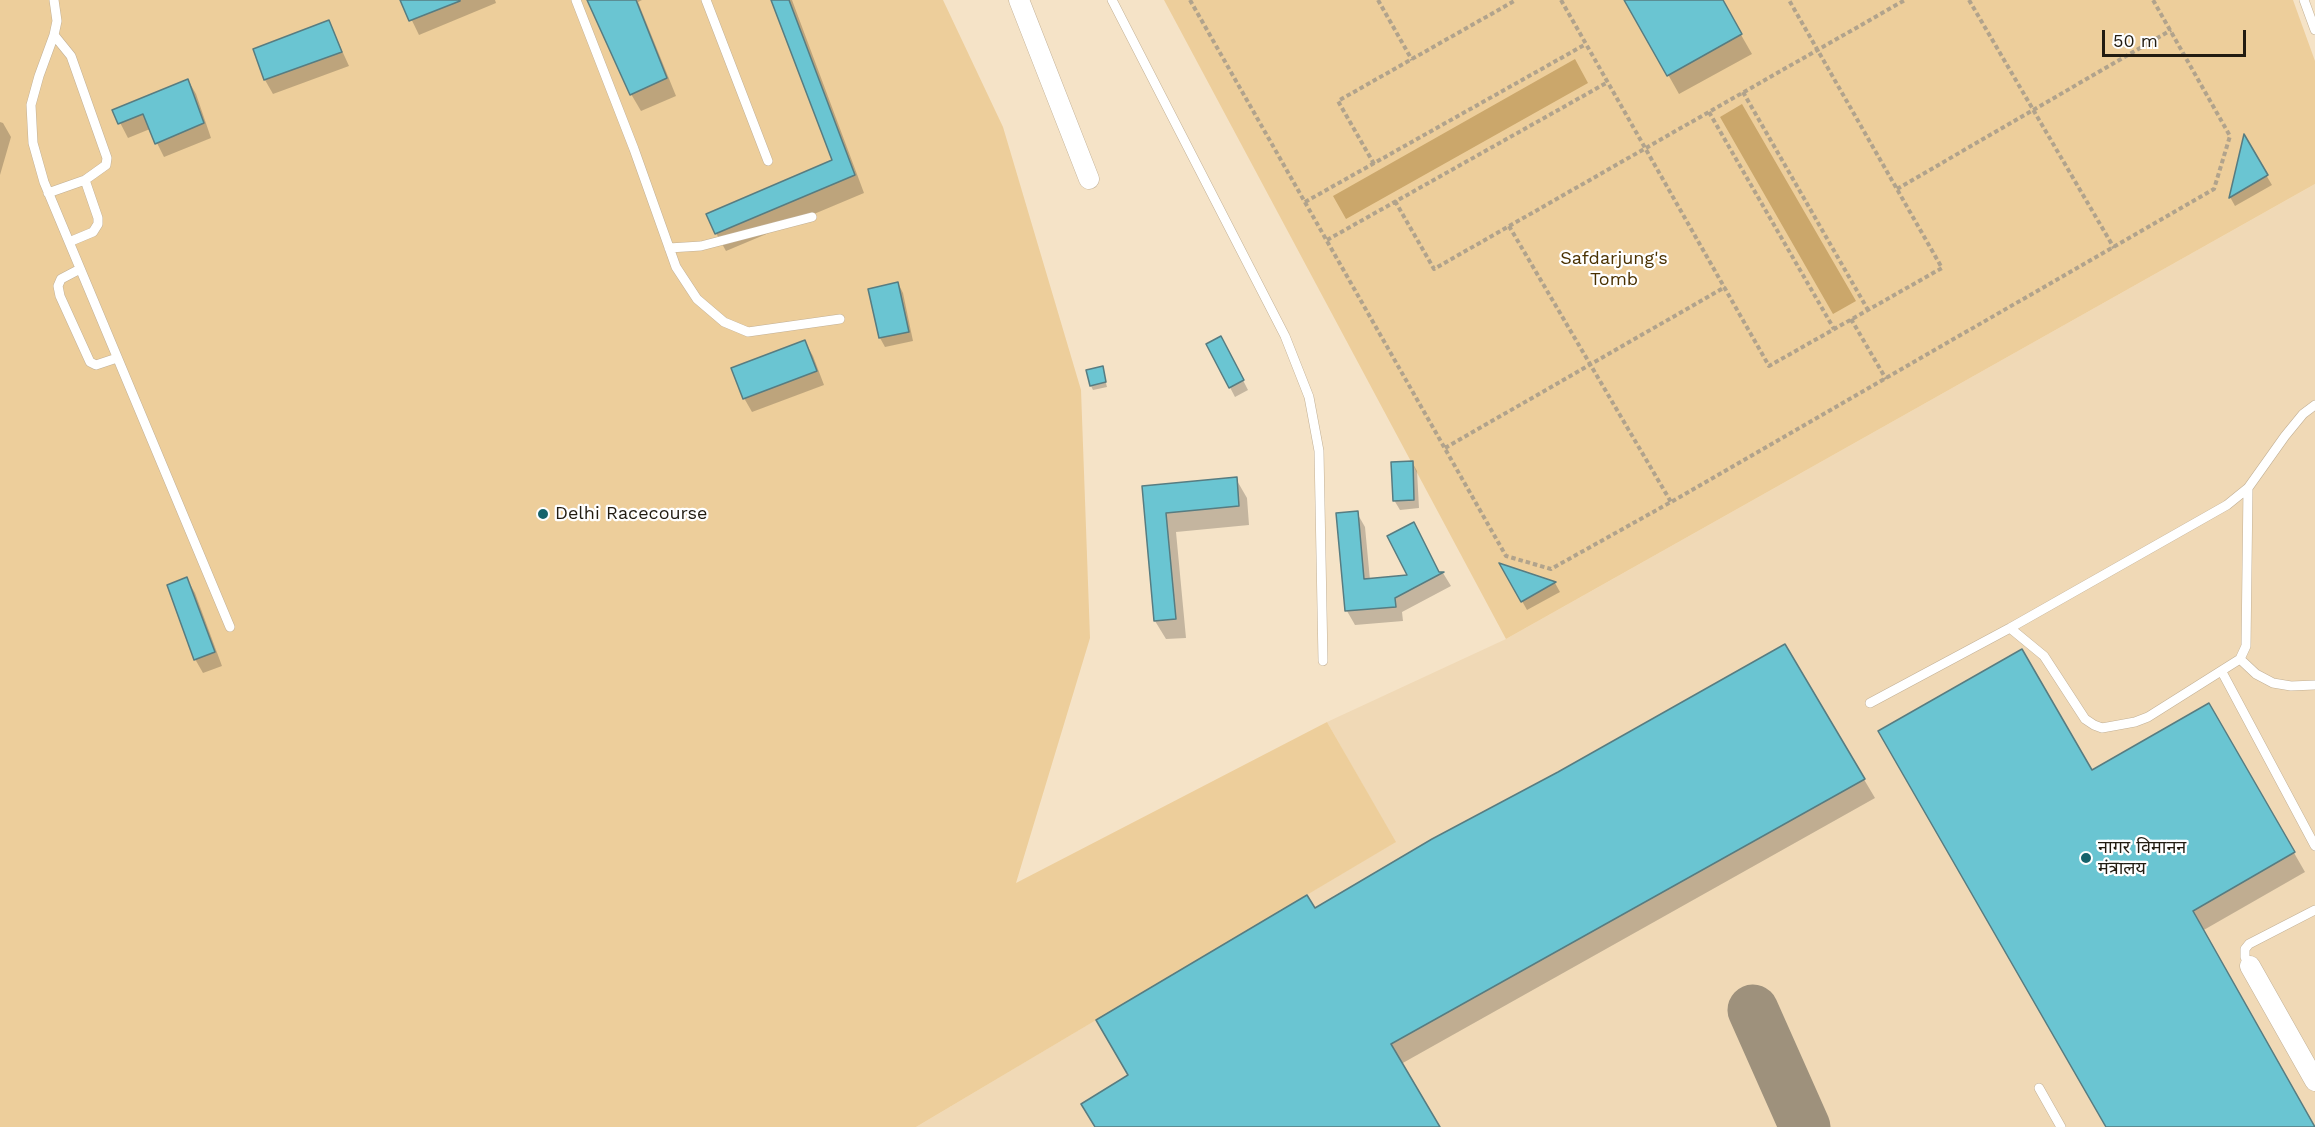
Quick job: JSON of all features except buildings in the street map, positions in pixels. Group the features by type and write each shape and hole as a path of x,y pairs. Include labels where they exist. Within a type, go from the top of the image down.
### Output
{"street":[{"path":"1019,0 1089,179"},
{"path":"2250,966 2315,1081"}],"lane":[{"path":"54,0 57,21 54,35 31,105 33,143 48,193 230,627"},
{"path":"576,0 634,149 676,267 697,299 724,322 748,332 840,318"},
{"path":"706,0 768,161"},
{"path":"1112,0 1286,336 1309,397 1319,451 1323,661"},
{"path":"2304,0 2315,30"},
{"path":"48,193 85,180 106,165 107,158 71,56 54,35"},
{"path":"69,242 93,232 98,224 85,180"},
{"path":"669,249 701,246 812,217"},
{"path":"80,269 61,279 58,286 60,296 90,362 96,365 117,358"},
{"path":"1869,703 2010,628 2227,505 2248,488 2285,435 2303,414 2315,405"},
{"path":"2010,628 2044,656 2085,719 2102,728 2135,722 2148,717 2240,659 2246,646 2248,637 2248,488"},
{"path":"2240,659 2256,674 2273,683 2291,686 2315,685"},
{"path":"2222,672 2315,846"},
{"path":"2250,966 2245,957 2245,949 2249,944 2315,910"},
{"path":"2039,1088 2061,1127"}],"path":[{"path":"1190,0 1506,555 1551,569 2214,189 2230,136 2153,0"},
{"path":"1378,0 1412,60"},
{"path":"1374,164 1338,101 1516,0"},
{"path":"1561,0 1769,366 1942,268 1789,0"},
{"path":"1395,201 1434,269 1905,0"},
{"path":"1969,0 2114,248"},
{"path":"1897,189 2171,30"},
{"path":"1305,202 1586,44"},
{"path":"1327,240 1608,82"},
{"path":"1743,92 1868,310"},
{"path":"1709,112 1834,329"},
{"path":"1509,226 1671,502"},
{"path":"1445,448 1725,287"},
{"path":"1851,319 1886,379"}],"shaded area":[{"path":"1575,59 1588,83 1346,219 1333,196"},
{"path":"1742,104 1856,301 1833,314 1720,117"},
{"path":"2315,184 2315,1127 916,1127 1395,842 1327,722 1506,639"}],"green space":[{"name":"Delhi Racecourse","path":"0,0 943,0 1003,127 1081,390 1090,638 1016,883 1327,722 1396,842 916,1127 0,1127"},
{"name":"Safdarjung's Tomb","path":"1164,0 2293,0 2315,61 2315,184 1506,639"}],"taxiway":[{"path":"1753,1010 1805,1127"}],"place":[{"name":"Delhi Racecourse","path":"543,514"},
{"name":"नागर विमानन मंत्रालय","path":"2086,858"}]}
